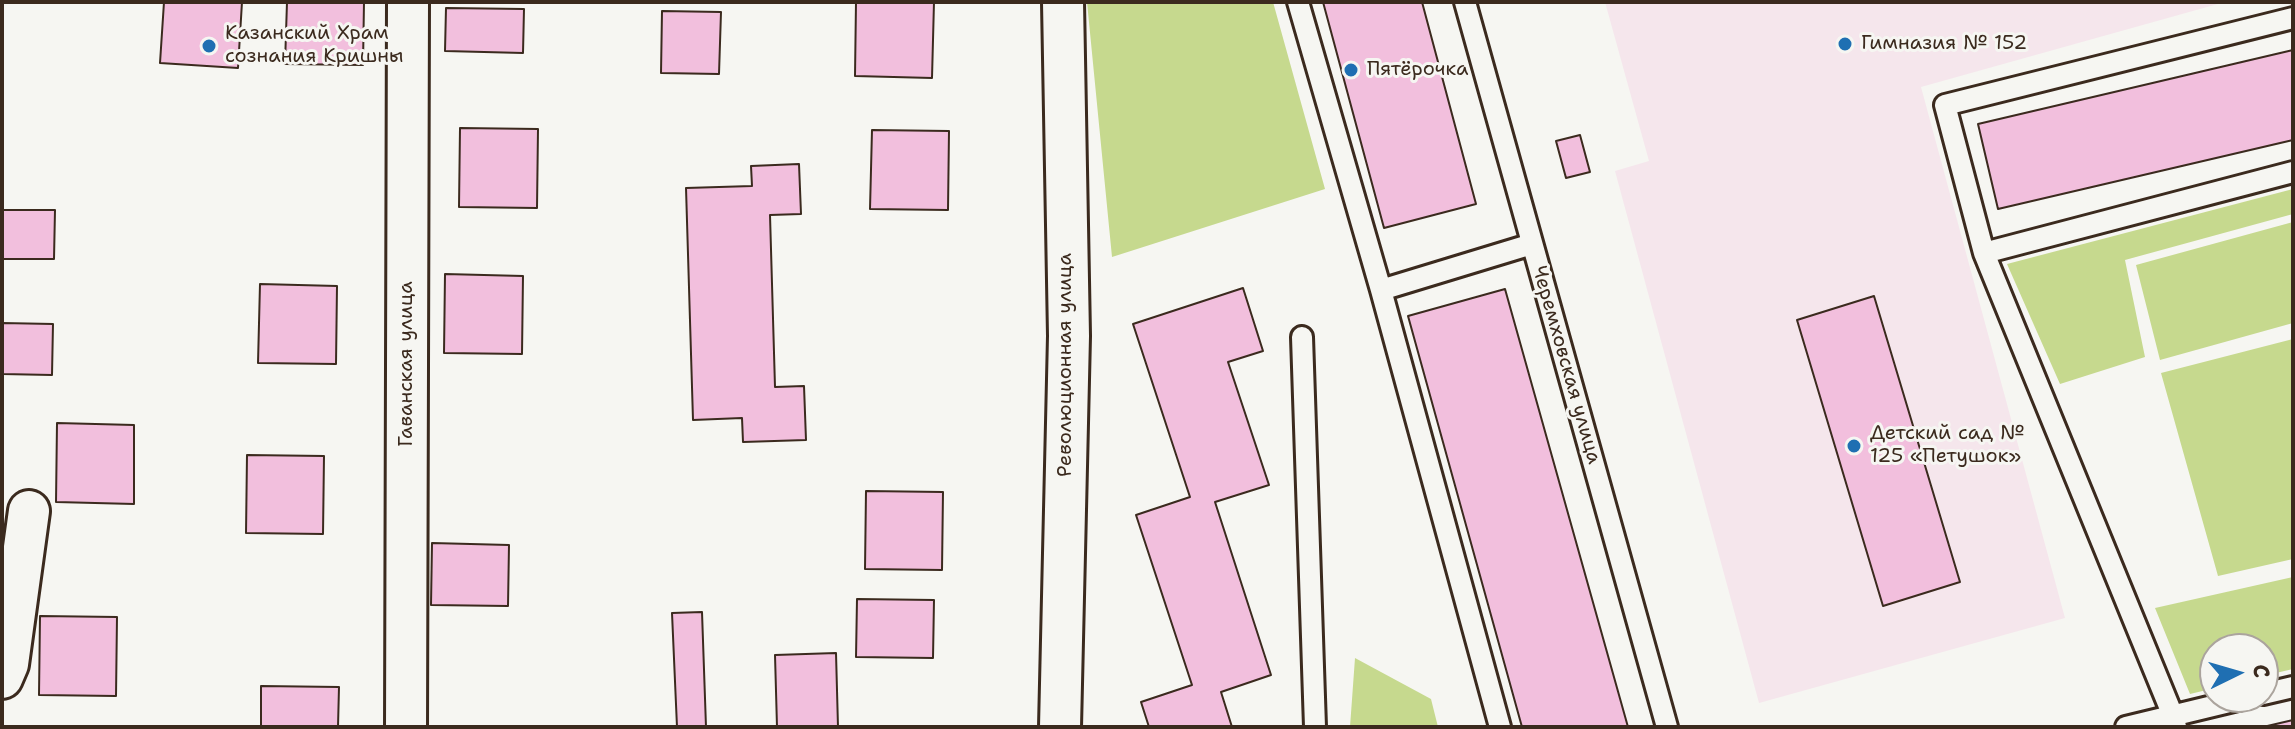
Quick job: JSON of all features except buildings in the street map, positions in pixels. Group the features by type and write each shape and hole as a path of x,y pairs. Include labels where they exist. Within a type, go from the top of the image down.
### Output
{"street":[{"name":"Гаванская улица","path":"406,727 408,2"},
{"name":"Революционная улица","path":"1060,727 1069,336 1063,2"},
{"path":"2,678 8,664 29,511"}],"lane":[{"path":"1298,2 1381,290 1500,727"},
{"name":"Черемховская улица","path":"1465,2 1667,727"},
{"path":"2174,721 1984,253 1945,105 2293,18"},
{"path":"1984,253 2293,172"},
{"path":"1381,290 1532,244"},
{"path":"1302,337 1315,727"},
{"path":"2126,727 2174,721 2199,713"}],"shaded area":[{"name":"Детский сад № 125 «Петушок»","path":"1605,2 2225,2 1921,87 2065,618 1759,703 1615,171 1649,161"}],"green space":[{"path":"1087,2 1273,2 1325,189 1112,257"},
{"path":"2293,189 2293,214 2125,260 2145,357 2060,384 2007,264"},
{"path":"2293,222 2293,323 2160,360 2136,265"},
{"path":"2293,339 2293,559 2218,576 2161,373"},
{"path":"2293,577 2293,669 2279,672 2279,633 2199,633 2199,692 2190,694 2155,608"},
{"path":"1355,658 1431,699 1438,727 1350,727"}],"place":[{"name":"Гимназия № 152","path":"1845,44"},
{"name":"Казанский Храм сознания Кришны","path":"209,46"},
{"name":"Пятёрочка","path":"1351,70"},
{"name":"Детский сад № 125 «Петушок»","path":"1854,446"}]}
